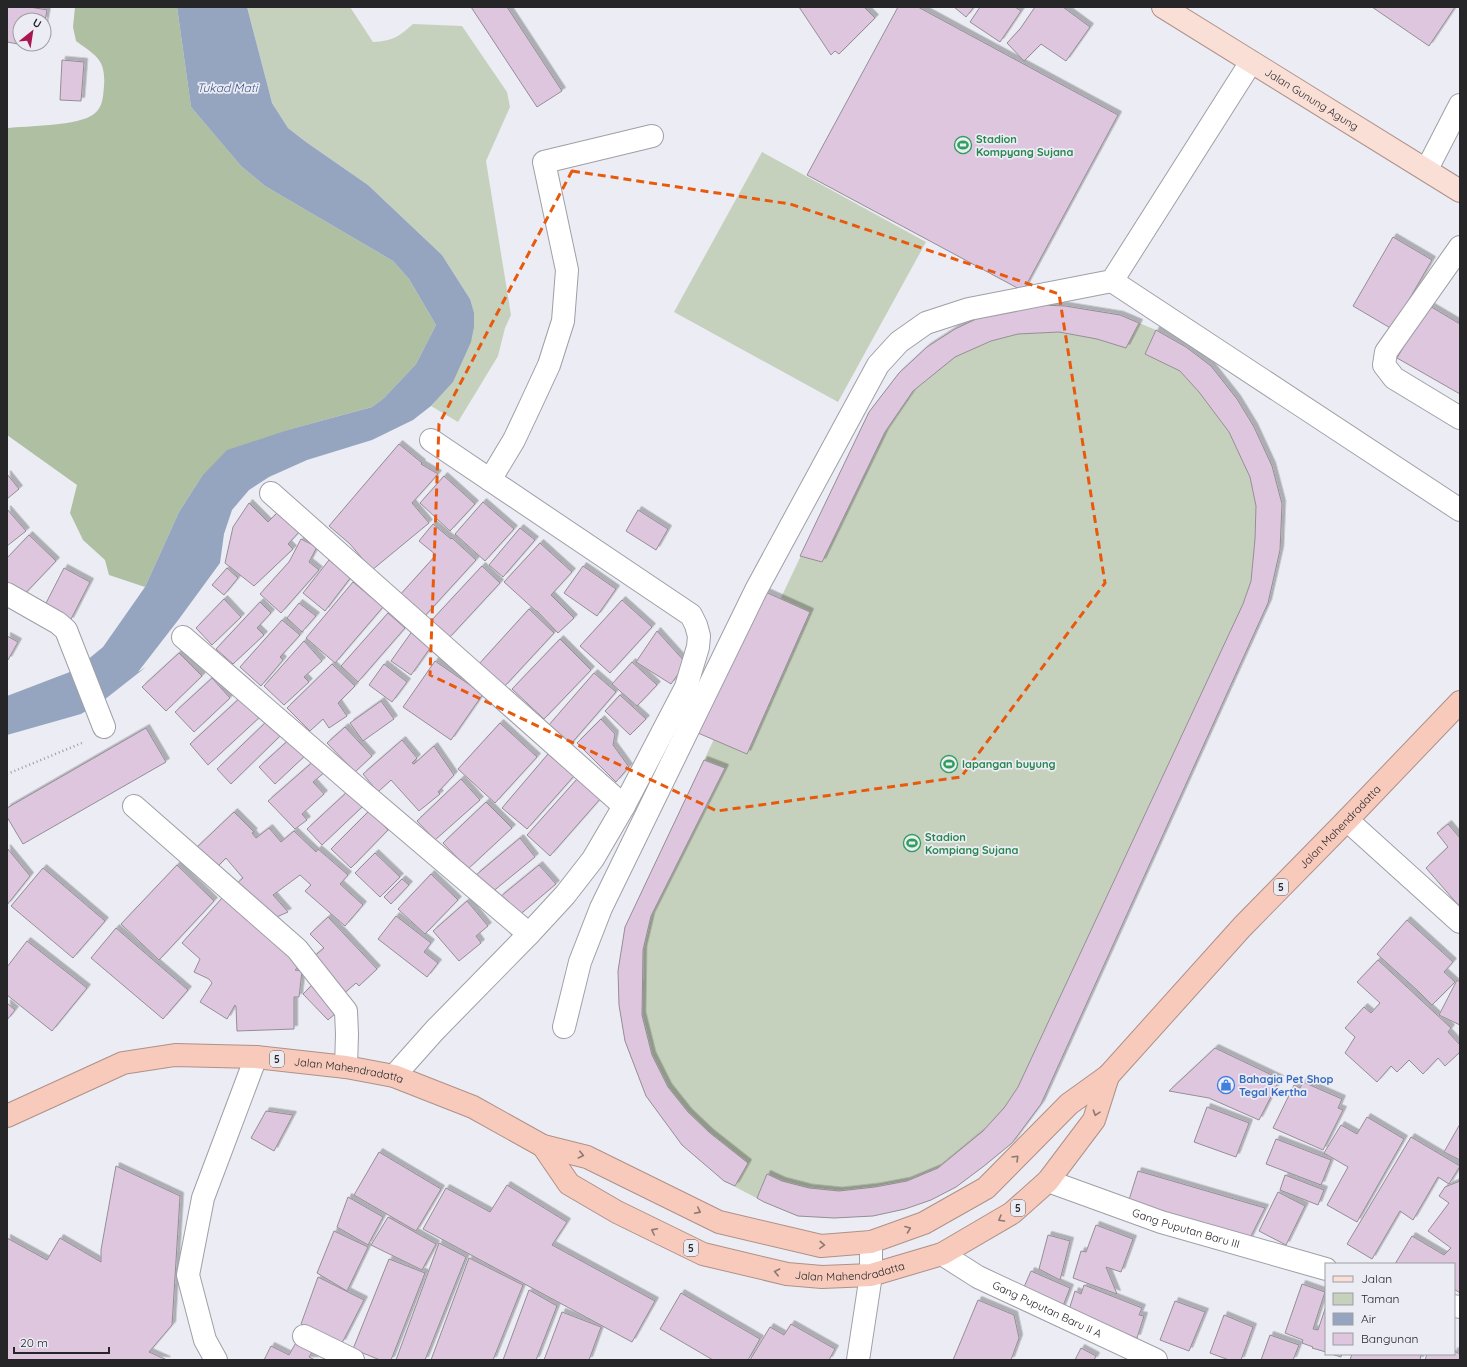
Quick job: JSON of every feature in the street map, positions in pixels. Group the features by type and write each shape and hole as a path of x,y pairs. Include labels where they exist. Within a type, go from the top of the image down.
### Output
{"highway":[{"name":"Jalan Mahendradatta","path":"7,1116 123,1063 175,1055 256,1057 346,1067 394,1076 473,1107 543,1146 587,1156 719,1222 822,1246 871,1242 924,1223 986,1188 1069,1104 1108,1076 1242,927 1460,702"},
{"name":"Jalan Mahendradatta","path":"543,1146 569,1184 617,1212 703,1254 787,1274 822,1277 871,1275 942,1254 1012,1213 1048,1181 1094,1120 1108,1076"}],"main road":[{"name":"Jalan Gunung Agung","path":"1163,7 1460,191"}],"street":[{"path":"1112,281 1251,62"},
{"path":"1426,169 1460,105"},
{"path":"490,480 514,440 530,406 548,365 563,321 567,270 544,162 652,136"},
{"path":"1460,247 1386,352 1384,365 1394,378 1460,418"},
{"path":"564,1027 580,962 601,908 756,590 878,365 899,342 926,323 969,309 1112,281 1460,510"},
{"path":"394,1076 435,1030 565,895 593,858 624,806 686,687 698,647 699,636 691,615 431,440"},
{"path":"272,493 624,806"},
{"path":"7,594 58,623 66,630 104,727"},
{"path":"183,637 529,934"},
{"path":"134,806 297,949 346,1011 346,1067"},
{"path":"1347,820 1460,922"},
{"path":"216,1360 205,1340 188,1275 203,1198 256,1057"},
{"name":"Gang Puputan Baru III","path":"1048,1181 1161,1222 1325,1269"},
{"path":"858,1360 871,1275 871,1242"},
{"name":"Gang Puputan Baru II A","path":"942,1254 978,1277 1156,1360"},
{"path":"304,1336 353,1360"}],"path":[{"path":"7,774 99,736 104,727"}],"highlighted area":[{"path":"572,171 790,204 1059,294 1105,583 961,777 717,811 430,675 439,424"}],"green space":[{"path":"75,7 177,7 191,107 241,166 265,186 393,261 409,279 436,325 416,364 384,398 372,407 291,429 202,476 179,512 145,587 109,575 105,560 83,540 70,513 77,485 7,435 7,128 52,125 77,121 94,114 99,108 102,102 103,94 103,70 98,59 76,41 73,27"},
{"path":"247,7 350,7 373,42 386,41 395,38 413,24 462,26 507,92 510,107 486,161 511,315 505,328 498,356 458,422 431,406 448,387 470,299 442,255 368,185 288,128 272,103"},
{"path":"762,152 926,242 838,402 674,312"},
{"name":"Stadion Kompiang Sujana","path":"1023,304 1065,306 1120,315 1156,330 1186,347 1211,366 1237,399 1254,427 1272,466 1282,504 1280,550 1268,603 1041,1104 1012,1143 956,1187 931,1200 905,1209 873,1216 834,1218 798,1216 764,1202 724,1181 646,1096 625,1041 619,1005 618,971 625,927 869,412 899,373 927,347 955,329 991,312"}],"water":[{"name":"Tukad Mati","path":"177,7 247,7 272,103 288,128 368,185 442,255 470,299 474,313 474,327 471,342 453,382 431,406 413,420 372,440 307,460 269,477 249,490 232,510 224,534 220,563 138,672 146,667 104,700 81,714 7,735 7,696 75,670 103,647 145,587 179,512 202,476 227,450 291,429 372,407 384,398 416,364 436,325 409,279 393,261 265,186 241,166 191,107"}],"building":[{"path":"7,7 30,7 47,10 47,12 12,12 12,43 7,42"},
{"path":"471,7 507,7 562,91 537,107"},
{"path":"799,7 864,7 875,18 839,54 835,51 831,55"},
{"name":"Stadion Kompyang Sujana","path":"898,7 918,7 1118,115 1023,291 807,175"},
{"path":"954,7 974,7 966,17"},
{"path":"980,7 1015,7 1021,11 1000,42 970,22"},
{"path":"1035,7 1063,7 1090,27 1066,61 1041,44 1024,61 1007,43 1020,29"},
{"path":"1372,7 1455,7 1429,46"},
{"path":"62,60 84,62 81,101 60,100"},
{"path":"1393,237 1432,260 1392,329 1353,306"},
{"path":"1023,304 1065,306 1120,315 1139,323 1126,348 1097,339 1059,332 1018,334 991,341 955,357 913,391 885,432 822,562 800,556 869,412 899,373 927,347 955,329 991,312"},
{"path":"1428,305 1460,324 1460,394 1397,358"},
{"path":"1156,330 1186,347 1211,366 1237,399 1254,427 1272,466 1282,504 1280,550 1268,603 1041,1104 1012,1143 956,1187 931,1200 905,1209 873,1216 834,1218 798,1216 764,1202 757,1198 767,1174 782,1181 809,1188 839,1191 875,1187 907,1181 938,1168 983,1131 1004,1108 1018,1087 1243,604 1251,581 1255,539 1256,506 1250,477 1229,432 1199,392 1180,371 1145,354"},
{"path":"399,444 422,463 421,464 438,474 412,503 429,523 372,570 350,544 329,526"},
{"path":"7,474 19,489 7,499"},
{"path":"444,476 475,504 450,531 420,503"},
{"path":"483,502 514,529 485,561 455,534"},
{"path":"249,503 268,522 280,510 300,531 288,544 293,549 254,586 225,563 233,527"},
{"path":"7,509 26,531 7,546"},
{"path":"638,510 668,529 656,550 626,531"},
{"path":"433,524 451,539 452,538 476,560 423,618 399,596 436,555 419,541"},
{"path":"520,528 535,540 503,577 489,565"},
{"path":"29,535 56,561 18,601 7,590 7,558"},
{"path":"301,539 317,547 309,562 319,570 281,613 260,594 289,562"},
{"path":"540,543 572,572 551,595 574,618 558,633 537,611 504,582"},
{"path":"329,560 351,577 325,611 303,593"},
{"path":"482,566 500,583 449,638 430,622"},
{"path":"583,566 616,589 597,616 564,593"},
{"path":"64,568 90,582 70,621 44,607"},
{"path":"227,568 238,578 224,595 212,585"},
{"path":"353,582 383,607 335,663 306,638"},
{"path":"761,590 810,612 747,754 698,733"},
{"path":"224,599 241,617 212,645 196,628"},
{"path":"622,600 652,627 610,673 580,646"},
{"path":"260,602 271,613 257,628 264,635 233,664 216,649"},
{"path":"299,603 316,616 302,632 287,618"},
{"path":"529,609 554,633 504,687 479,664"},
{"path":"388,613 405,628 358,682 341,666"},
{"path":"282,620 300,635 280,657 283,660 261,686 240,667"},
{"path":"413,630 433,644 411,675 391,661"},
{"path":"657,631 686,663 671,684 636,662"},
{"path":"7,636 18,642 8,660 7,659"},
{"path":"560,639 591,670 544,719 512,689"},
{"path":"304,641 322,661 304,677 309,682 284,705 264,686"},
{"path":"179,653 202,676 166,711 142,687"},
{"path":"435,661 483,694 451,740 403,707"},
{"path":"632,662 657,685 637,706 612,684"},
{"path":"332,664 355,686 338,703 347,716 329,728 323,719 310,731 287,708"},
{"path":"384,664 407,682 392,702 369,685"},
{"path":"594,673 616,692 570,745 548,726"},
{"path":"212,678 230,698 194,732 175,712"},
{"path":"620,695 646,719 630,735 605,711"},
{"path":"242,696 261,716 208,765 190,744"},
{"path":"381,701 394,719 363,741 350,723"},
{"path":"601,719 615,734 613,745 629,767 616,782 577,743"},
{"path":"266,722 280,736 231,784 217,769"},
{"path":"500,723 537,757 495,803 458,769"},
{"path":"345,727 372,756 355,772 327,743"},
{"path":"146,728 166,762 23,844 7,817 7,808"},
{"path":"293,736 309,752 275,784 259,767"},
{"path":"402,740 417,758 412,763 414,764 434,746 454,775 438,792 440,794 419,811 391,780 378,792 363,774"},
{"path":"548,754 574,776 527,829 502,808"},
{"path":"315,760 325,772 313,782 324,794 302,814 307,820 295,829 268,801"},
{"path":"704,760 725,768 651,916 643,950 642,1015 652,1055 668,1087 688,1112 710,1133 748,1163 735,1186 724,1181 682,1145 646,1096 625,1041 619,1005 618,971 625,927"},
{"path":"578,778 601,798 550,856 527,835"},
{"path":"461,779 480,800 435,840 417,821"},
{"path":"347,792 362,807 322,845 307,829"},
{"path":"486,802 512,828 468,869 443,843"},
{"path":"369,811 388,830 351,868 331,849"},
{"path":"234,812 254,832 252,833 256,838 269,828 281,842 294,831 316,852 318,849 348,875 340,884 363,905 345,926 305,891 311,885 300,875 273,895 288,912 272,919 236,884 243,878 226,858 214,870 194,850"},
{"path":"1448,824 1460,838 1460,907 1426,868 1448,847 1437,833"},
{"path":"520,838 535,857 491,893 476,875"},
{"path":"7,848 30,876 7,905"},
{"path":"375,853 400,877 380,897 355,873"},
{"path":"177,865 214,901 159,960 121,924"},
{"path":"539,865 556,884 517,917 500,897"},
{"path":"43,868 105,921 73,958 11,906"},
{"path":"431,874 458,900 425,934 398,909"},
{"path":"402,879 409,885 391,904 384,897"},
{"path":"222,898 256,928 260,924 301,965 295,970 302,971 299,997 294,997 294,1029 237,1031 235,1005 227,1019 200,1002 212,983 209,979 194,972 200,959 182,943"},
{"path":"467,901 488,926 476,936 481,943 459,961 433,931"},
{"path":"396,916 431,943 424,952 438,963 427,977 378,939"},
{"path":"328,917 377,969 359,986 356,983 341,996 311,959 324,948 310,934"},
{"path":"1407,920 1453,962 1444,972 1455,982 1432,1005 1377,954"},
{"path":"116,928 188,990 163,1019 91,958"},
{"path":"27,941 87,988 52,1031 7,995 7,967"},
{"path":"1378,960 1451,1028 1448,1032 1460,1045 1460,1052 1445,1066 1438,1058 1423,1074 1409,1060 1397,1072 1391,1066 1377,1082 1345,1053 1355,1037 1345,1028 1364,1007 1371,1013 1380,1003 1357,982"},
{"path":"1457,980 1460,982 1460,1025 1439,1015"},
{"path":"312,985 337,1012 328,1020 303,994"},
{"path":"7,1003 15,1010 7,1020"},
{"name":"Bahagia Pet Shop Tegal Kertha","path":"1215,1048 1280,1079 1259,1120 1209,1098 1169,1091"},
{"path":"1303,1082 1342,1099 1338,1108 1343,1110 1323,1150 1273,1128 1294,1085 1300,1088"},
{"path":"1207,1107 1249,1123 1236,1157 1194,1142"},
{"path":"266,1111 293,1115 274,1151 251,1138"},
{"path":"1367,1117 1404,1139 1357,1222 1327,1205 1348,1167 1324,1153 1341,1125 1357,1134"},
{"path":"1460,1124 1460,1160 1444,1152"},
{"path":"1411,1137 1460,1166 1449,1184 1438,1177 1413,1220 1400,1211 1372,1259 1347,1244"},
{"path":"1276,1139 1331,1160 1321,1185 1266,1164"},
{"path":"379,1152 441,1189 416,1231 354,1195"},
{"path":"116,1166 180,1196 172,1325 149,1352 167,1360 7,1360 7,1238 47,1260 60,1238 101,1262 101,1250"},
{"path":"1138,1171 1265,1208 1249,1240 1128,1203"},
{"path":"1285,1175 1324,1190 1318,1205 1280,1190"},
{"path":"1460,1181 1460,1293 1455,1290 1455,1263 1396,1263 1412,1236 1444,1255 1451,1248 1428,1231 1449,1203 1439,1196 1445,1187"},
{"path":"507,1185 567,1222 552,1245 655,1301 632,1342 423,1229 446,1188 490,1212"},
{"path":"1278,1192 1305,1206 1286,1245 1259,1231"},
{"path":"348,1197 383,1217 368,1245 337,1227"},
{"path":"388,1217 436,1244 422,1270 371,1245"},
{"path":"1096,1225 1133,1239 1121,1272 1106,1267 1117,1294 1073,1278 1081,1251 1086,1252"},
{"path":"334,1231 368,1247 347,1291 317,1273"},
{"path":"1048,1235 1070,1241 1060,1280 1039,1269"},
{"path":"439,1243 466,1257 425,1360 396,1360"},
{"path":"469,1258 523,1285 493,1360 431,1360"},
{"path":"389,1259 425,1273 391,1360 380,1360 353,1349"},
{"path":"1031,1271 1070,1288 1061,1311 1021,1294"},
{"path":"318,1277 364,1300 342,1343 301,1324"},
{"path":"1302,1284 1325,1292 1313,1329 1318,1330 1325,1309 1325,1352 1312,1348 1313,1347 1302,1343 1303,1340 1285,1333"},
{"path":"1084,1285 1142,1308 1139,1315 1144,1316 1137,1338 1068,1313 1075,1291 1081,1294"},
{"path":"529,1290 557,1306 536,1360 503,1360"},
{"path":"681,1293 760,1339 748,1360 713,1360 660,1329"},
{"path":"978,1300 1014,1315 1019,1338 1011,1360 953,1360"},
{"path":"1175,1301 1205,1312 1189,1351 1160,1340"},
{"path":"562,1312 601,1327 589,1360 544,1360"},
{"path":"1224,1315 1253,1327 1241,1360 1229,1360 1210,1353"},
{"path":"791,1324 835,1349 829,1360 750,1360 770,1327 784,1335"},
{"path":"1270,1335 1299,1345 1293,1360 1261,1360"},
{"path":"298,1339 314,1349 309,1357 315,1360 264,1360 271,1346 289,1355"},
{"path":"1081,1348 1096,1356 1094,1360 1075,1360"},
{"path":"1455,1352 1460,1354 1460,1360 1425,1360 1427,1355 1455,1355"},
{"path":"1352,1355 1421,1355 1420,1360 1350,1360"}],"place":[{"name":"Stadion Kompyang Sujana","path":"963,145"},
{"name":"lapangan buyung","path":"949,764"},
{"name":"Stadion Kompiang Sujana","path":"912,843"},
{"name":"Bahagia Pet Shop Tegal Kertha","path":"1226,1085"}]}
